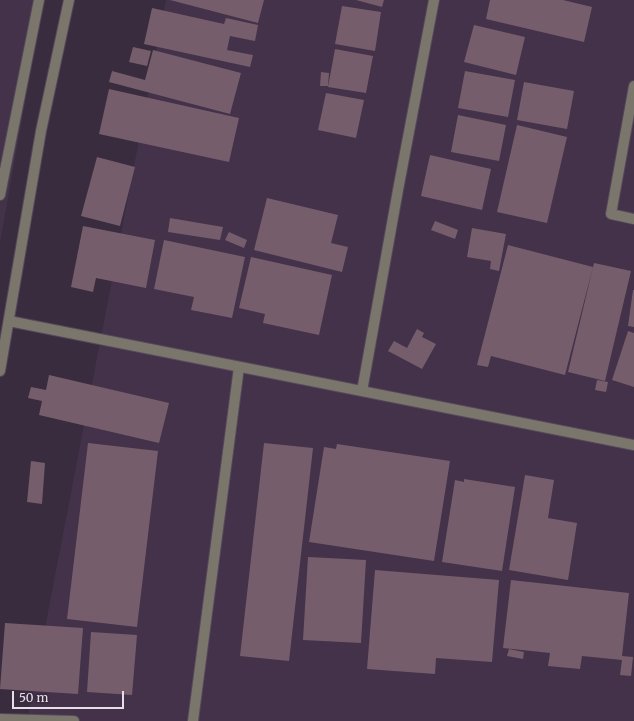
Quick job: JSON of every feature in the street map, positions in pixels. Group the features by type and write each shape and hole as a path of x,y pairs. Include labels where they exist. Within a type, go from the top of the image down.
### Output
{"street":[{"path":"0,195 39,0"},
{"path":"0,371 41,131 69,0"},
{"path":"362,391 434,0"},
{"path":"634,86 611,214 634,220"},
{"path":"9,321 634,445"},
{"path":"193,721 240,367"},
{"path":"0,719 74,721"}],"shaded area":[{"path":"0,0 43,0 0,243"},
{"path":"166,0 634,0 634,721 27,721"}],"building":[{"path":"170,0 264,0 258,23"},
{"path":"356,0 384,0 382,7"},
{"path":"490,0 563,0 592,7 584,42 486,19"},
{"path":"342,6 381,12 375,51 335,44"},
{"path":"152,8 224,24 226,18 258,25 255,41 230,36 227,50 253,55 250,67 144,44"},
{"path":"474,25 525,37 516,75 464,62"},
{"path":"133,47 151,51 147,66 129,62"},
{"path":"335,49 373,56 366,93 328,87"},
{"path":"153,50 241,73 230,114 109,82 112,71 145,80"},
{"path":"465,71 515,80 508,117 458,108"},
{"path":"321,72 329,73 328,86 320,86"},
{"path":"524,82 574,91 567,129 517,120"},
{"path":"109,89 239,118 229,162 99,134"},
{"path":"326,93 364,100 356,138 318,130"},
{"path":"458,115 506,125 499,161 451,152"},
{"path":"517,125 567,137 547,223 497,212"},
{"path":"430,155 491,169 482,210 421,196"},
{"path":"97,157 135,167 120,226 81,216"},
{"path":"267,198 338,215 331,243 348,247 342,272 254,250"},
{"path":"170,218 223,227 220,240 168,232"},
{"path":"435,221 458,230 455,239 431,230"},
{"path":"83,226 155,240 146,288 96,278 93,292 71,287"},
{"path":"472,228 506,234 499,271 490,269 491,261 467,257"},
{"path":"229,232 247,240 244,248 225,240"},
{"path":"164,240 245,257 232,318 191,310 194,297 154,289"},
{"path":"508,245 593,267 565,375 491,356 488,367 477,365"},
{"path":"251,257 332,275 319,335 263,323 265,314 239,308"},
{"path":"594,263 631,271 605,381 568,372"},
{"path":"634,290 634,327 628,326"},
{"path":"417,329 424,333 422,337 436,344 422,369 388,351 394,341 407,348"},
{"path":"628,331 634,333 634,387 612,380"},
{"path":"49,375 169,403 159,443 39,415 42,401 28,398 31,387 46,390"},
{"path":"597,380 608,382 606,392 595,390"},
{"path":"88,443 158,451 137,627 67,619"},
{"path":"264,443 313,448 289,661 240,656"},
{"path":"337,444 450,461 434,561 309,542 324,447 336,449"},
{"path":"31,461 45,463 42,504 27,502"},
{"path":"525,475 554,480 548,518 577,523 568,580 509,570"},
{"path":"464,479 515,487 502,571 442,562 455,480 464,482"},
{"path":"308,557 366,560 361,643 303,640"},
{"path":"375,570 499,580 492,662 436,658 435,674 367,669"},
{"path":"511,580 629,593 622,656 633,657 631,676 620,675 622,660 582,656 580,669 548,666 550,653 503,648"},
{"path":"5,623 83,628 78,694 0,689"},
{"path":"91,632 137,635 132,695 87,692"},
{"path":"509,649 524,652 523,659 507,656"}]}
